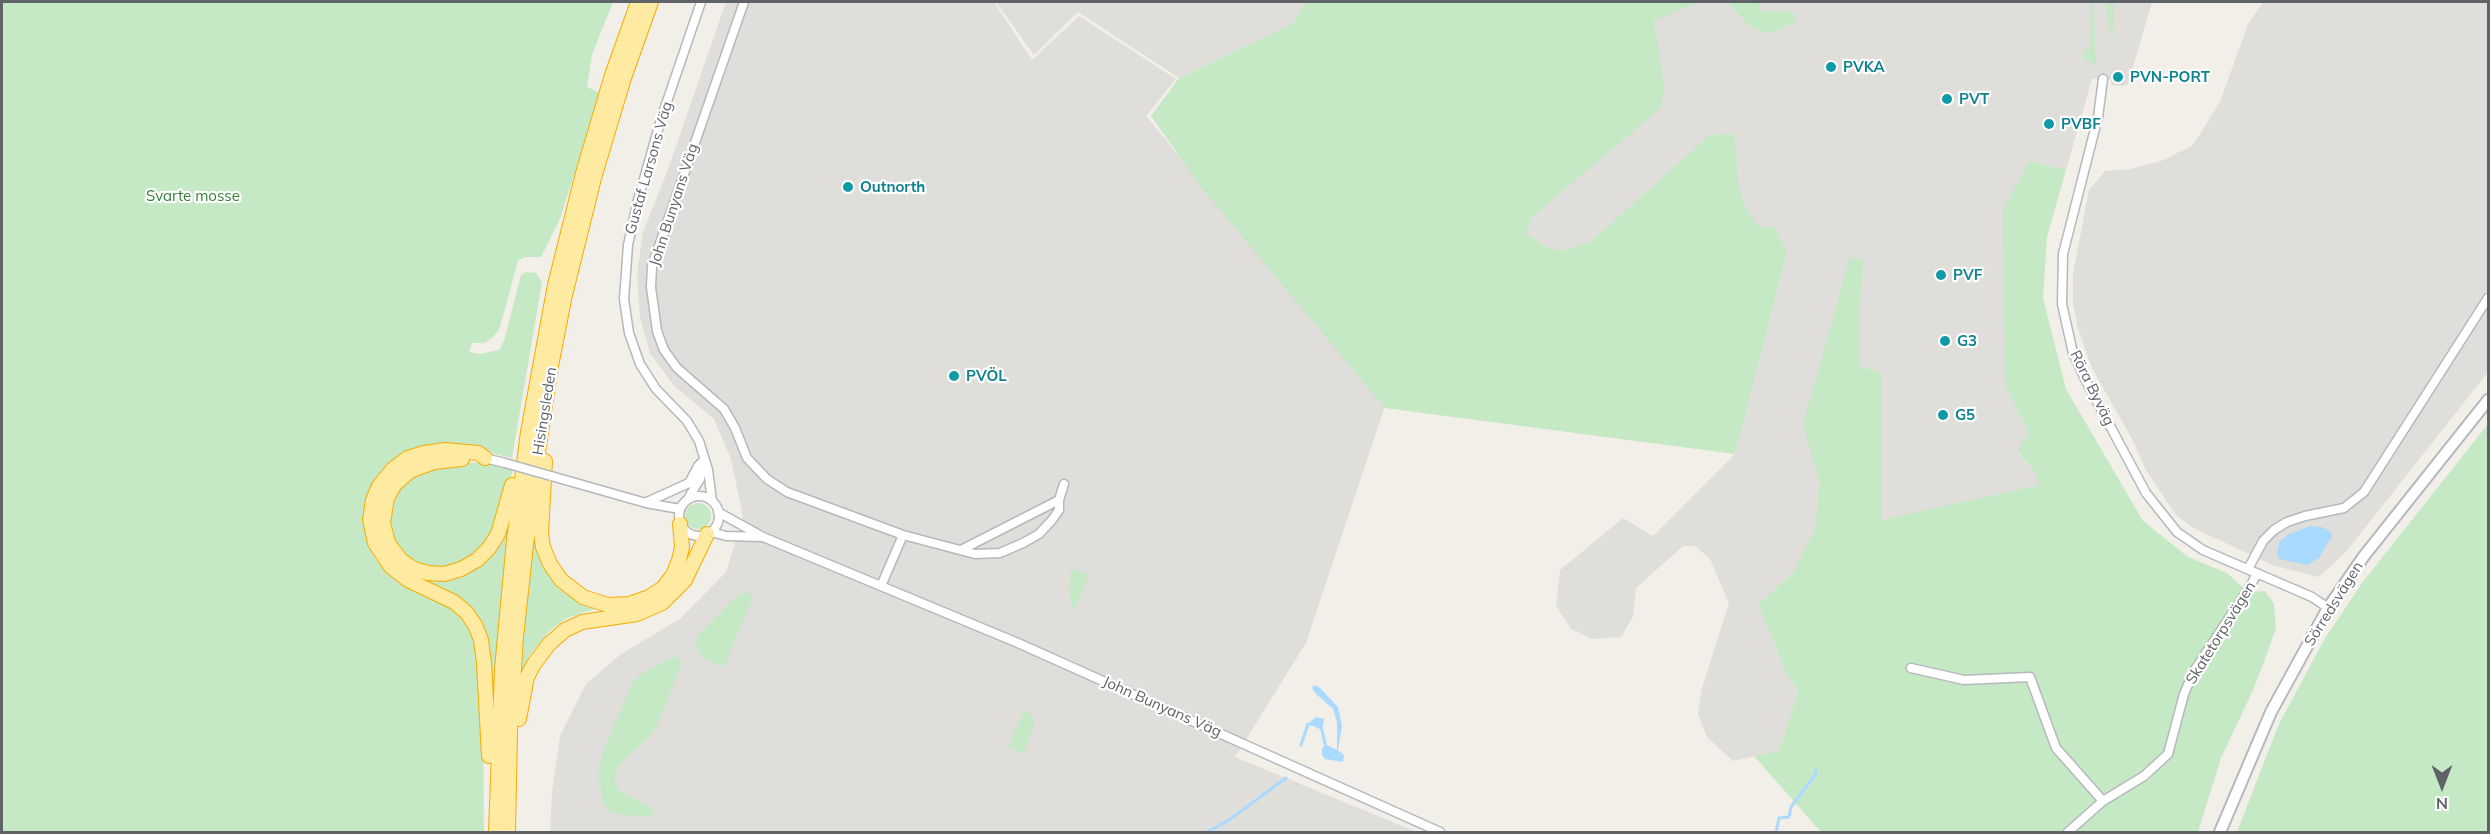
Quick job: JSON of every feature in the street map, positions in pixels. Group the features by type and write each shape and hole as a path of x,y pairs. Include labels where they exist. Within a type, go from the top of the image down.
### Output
{"highway":[{"name":"Hisingsleden","path":"496,832 502,669 514,540 528,432 555,285 583,173 612,75 638,2"},
{"name":"Hisingsleden","path":"508,832 508,769 515,649 523,567 550,371 565,296 594,178 622,84 651,2"},
{"path":"550,371 556,385 546,447 541,532 550,564 561,580 583,597 608,605 629,604 649,597 663,588 673,575 682,547 680,524"},
{"path":"485,458 445,460 426,464 406,474 392,488 384,509 383,529 393,552 405,564 422,572 444,574 465,568 485,552 495,539 503,521 511,495 518,448 528,432"},
{"path":"485,458 478,453 445,450 408,458 393,469 379,486 373,500 370,520 375,543 390,567 408,580 454,602 467,613 478,632 482,646 487,690 488,832"},
{"path":"508,769 516,761 519,717 524,688 531,669 542,652 565,630 582,622 638,614 662,603 686,580 709,533"}],"street":[{"name":"Gustaf Larsons Väg","path":"701,2 661,119 636,208 628,245 624,299 629,333 640,364 656,389 696,434 708,470 712,501"},
{"name":"John Bunyans Väg","path":"744,2 652,266 651,287 657,331 664,350 677,368 724,410 735,428 747,458 767,479 787,492 903,535 960,551 984,555 1000,553 1039,534 1052,520 1059,510 1059,500 1064,484"},
{"name":"Röra Byväg","path":"2103,79 2100,107 2063,254 2061,291 2068,338 2085,381 2146,493 2177,532 2203,550 2312,597 2328,608"},
{"path":"2248,569 2263,541 2274,530 2296,519 2344,508 2364,492 2488,298"},
{"name":"Sörredsvägen","path":"2220,832 2271,712 2328,608 2364,556 2488,400"},
{"path":"485,458 646,502 680,509"},
{"path":"687,500 700,496 712,501 718,512 717,525 709,533 691,535 680,524 680,509 687,500 696,489 704,460"},
{"path":"646,502 689,483 698,465 704,460"},
{"path":"960,551 1059,500"},
{"name":"John Bunyans Väg","path":"718,512 763,537 1212,728 1406,819 1440,832"},
{"name":"John Bunyans Väg","path":"709,533 763,537"},
{"path":"881,586 903,535"},
{"name":"Skatetorpsvägen","path":"2068,832 2103,801 2144,776 2168,754 2184,694 2194,671 2257,573"},
{"path":"1911,668 1964,680 2030,677 2056,748 2103,801"}],"shaded area":[{"path":"726,2 994,2 1032,60 1079,16 1176,79 1146,116 1385,406 1306,643 1235,757 1417,832 550,832 552,792 560,736 586,684 621,654 681,618 726,572 743,517 731,459 714,419 674,386 650,353 640,317 637,274 643,232 667,172"},
{"path":"996,2 1305,2 1293,23 1179,78 1078,12 1034,55"},
{"path":"1701,2 1728,2 1749,26 1796,21 1794,12 1759,11 1759,2 2152,2 2128,84 2111,85 2111,79 2092,79 2066,170 2029,161 2005,386 2029,433 2017,452 2035,472 2040,485 1882,521 1882,372 1860,367 1860,304 1864,259 1814,458 1819,482 1815,528 1793,573 1758,604 1785,670 1798,691 1779,751 1733,761 1707,737 1698,714 1702,688 1729,603 1710,559 1695,546 1683,546 1636,588 1633,617 1621,637 1592,639 1571,629 1556,606 1560,570 1623,518 1653,536 1735,454 1787,253 1775,227 1758,228 1743,203 1738,181 1735,134 1710,136 1590,242 1564,251 1548,248 1526,233 1532,217 1568,186 1657,42 1654,19"},
{"path":"2263,2 2488,2 2488,372 2346,552 2319,577 2275,566 2193,528 2176,515 2146,470 2132,439 2092,368 2078,329 2073,303 2073,274 2089,190 2105,171 2130,169 2161,161 2193,145 2220,102 2248,24"}],"green space":[{"name":"Svarte mosse","path":"2,2 613,2 592,55 587,87 600,93 560,219 541,257 524,257 518,261 499,330 484,343 472,343 469,352 479,354 499,350 504,341 521,275 526,272 536,273 542,282 512,458 468,447 405,453 390,463 378,476 367,497 366,536 376,560 394,579 441,600 458,612 471,628 477,641 483,718 484,832 2,832"},
{"path":"1305,2 1701,2 1654,20 1664,86 1661,108 1532,217 1526,233 1548,248 1564,251 1590,242 1710,135 1735,134 1738,181 1743,203 1758,227 1775,227 1787,253 1735,454 1385,408 1202,188 1151,116 1179,78 1293,23"},
{"path":"1728,2 1759,2 1760,11 1794,12 1796,21 1779,30 1764,33 1749,26"},
{"path":"2091,2 2094,6 2096,67 2089,59 2084,63 2084,50 2090,49"},
{"path":"2106,2 2114,2 2113,38 2108,24"},
{"path":"2029,161 2066,170 2047,237 2043,298 2066,389 2143,521 2188,557 2227,573 2248,592 2265,591 2274,604 2276,629 2254,688 2221,758 2198,832 1821,832 1754,756 1779,751 1798,691 1785,670 1758,604 1793,573 1815,528 1819,482 1803,424 1850,257 1864,259 1860,304 1860,367 1882,372 1882,520 2039,485 2035,472 2017,451 2029,433 2005,386 2003,210"},
{"path":"2488,424 2488,832 2237,832 2278,726 2324,640 2362,583"},
{"path":"458,462 487,463 513,470 494,530 473,560 433,570 406,561 391,542 387,515 396,490 416,474"},
{"path":"698,503 707,507 711,516 707,525 698,529 689,525 685,516 689,507"},
{"path":"510,516 493,703 482,631 412,578 404,568 458,576"},
{"path":"534,522 548,574 563,591 594,609 567,618 549,631 529,656 521,680 517,684"},
{"path":"1071,568 1089,575 1074,612 1069,593"},
{"path":"750,593 752,599 724,667 703,658 696,648 695,639 738,595"},
{"path":"672,657 679,658 682,663 657,726 648,738 619,765 615,776 619,790 652,808 655,814 644,817 611,813 603,801 598,776 602,755 633,682 640,675"},
{"path":"1024,710 1032,716 1034,725 1023,754 1008,748"}],"water":[{"path":"2310,526 2322,527 2330,531 2332,536 2319,558 2308,565 2279,559 2277,552 2280,541 2289,534"},
{"path":"1314,685 1319,687 1338,707 1342,726 1338,750 1344,755 1343,762 1325,759 1322,755 1325,744 1337,750 1337,722 1333,709 1315,693 1312,688"},
{"path":"1316,717 1324,719 1322,730 1308,724"}],"waterway":[{"path":"1301,745 1308,724"},
{"path":"1322,730 1325,744"},
{"path":"1776,832 1779,818 1789,817 1791,807 1815,775 1816,770"},
{"path":"1207,832 1229,820 1286,778"}],"place":[{"name":"PVKA","path":"1831,67"},
{"name":"PVN-PORT","path":"2118,77"},
{"name":"PVT","path":"1947,99"},
{"name":"PVBF","path":"2049,124"},
{"name":"Outnorth","path":"848,187"},
{"name":"PVF","path":"1941,275"},
{"name":"G3","path":"1945,341"},
{"name":"PVÖL","path":"954,376"},
{"name":"G5","path":"1943,415"}]}
